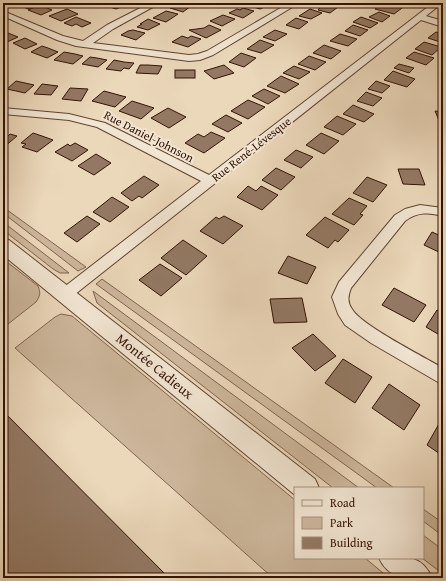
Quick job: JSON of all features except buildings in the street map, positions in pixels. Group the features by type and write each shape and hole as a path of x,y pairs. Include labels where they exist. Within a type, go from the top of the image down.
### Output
{"street":[{"path":"85,44 110,26 156,3"},
{"path":"3,13 60,38 85,44 182,57 200,57 295,3"},
{"name":"Rue René-Lévesque","path":"64,295 438,3"},
{"path":"420,17 443,24"},
{"name":"Rue Daniel-Johnson","path":"3,111 69,118 102,125 210,182"},
{"path":"443,212 422,209 411,211 400,218 347,281 340,297 346,314 359,327 443,377"},
{"name":"Montée Cadieux","path":"3,245 305,487"},
{"path":"394,559 418,578"}],"green space":[{"path":"3,207 86,267 78,271 3,213"},
{"path":"3,222 69,273 60,273 53,269 3,230"},
{"path":"3,259 38,286 40,293 36,302 3,328"},
{"path":"102,279 393,487 376,487 96,284"},
{"path":"93,291 358,487 332,487 97,303"},
{"path":"61,314 72,316 294,499 294,559 366,559 389,578 273,578 15,348"},
{"path":"424,510 443,523 443,536 424,522"},
{"path":"424,536 443,550 443,574 423,559"}]}
